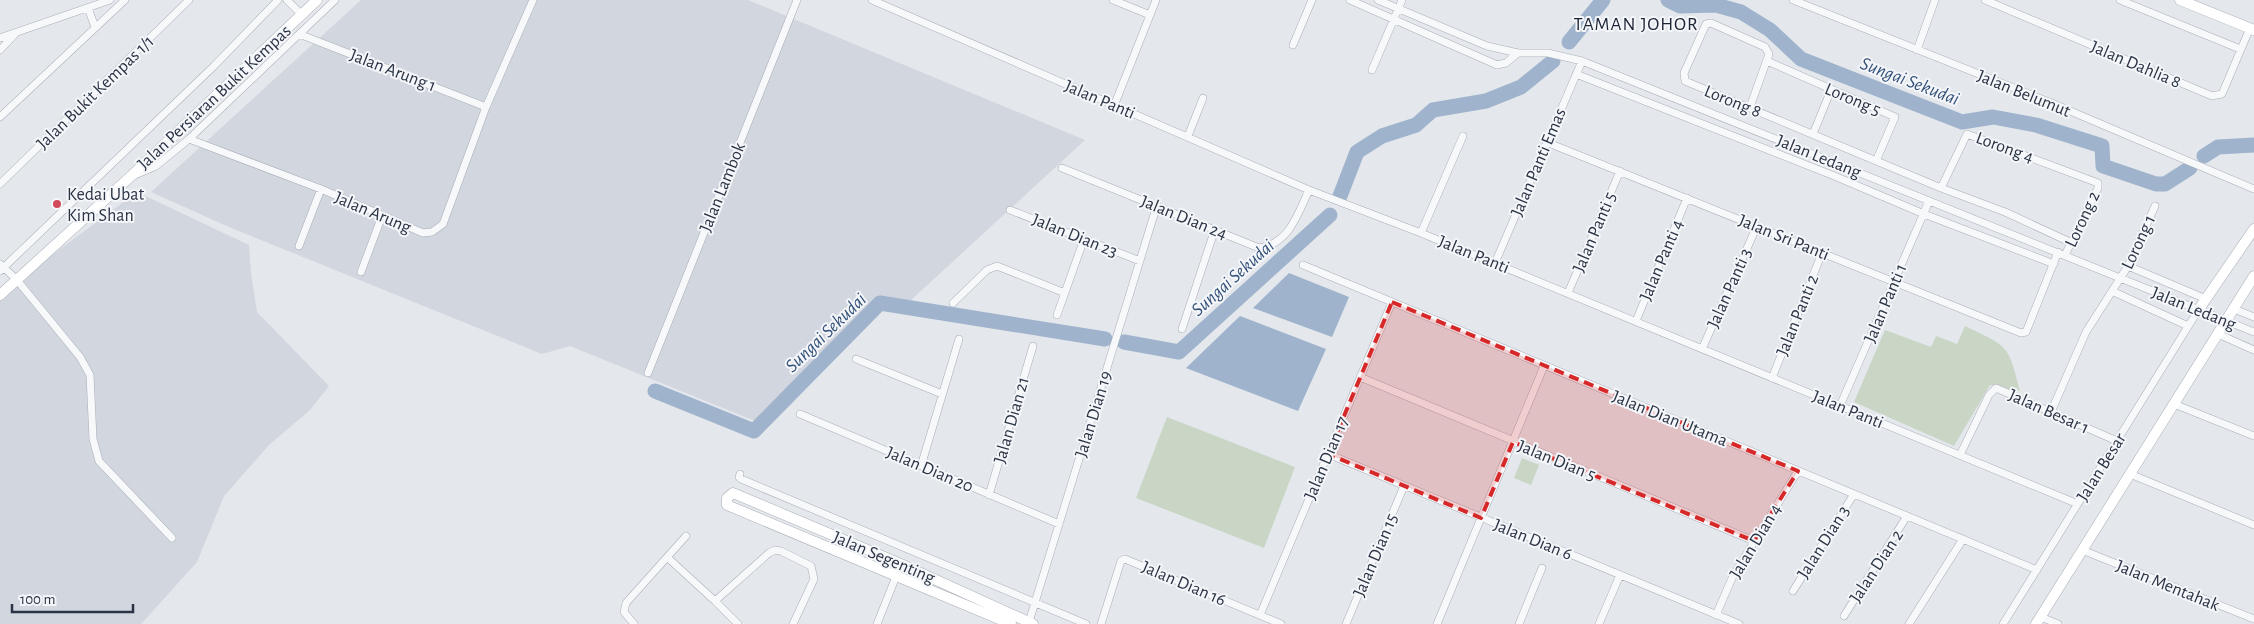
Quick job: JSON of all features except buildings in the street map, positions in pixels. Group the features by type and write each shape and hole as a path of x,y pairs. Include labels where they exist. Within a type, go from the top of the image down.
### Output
{"street":[{"path":"0,38 110,0"},
{"path":"0,118 125,0"},
{"name":"Jalan Bukit Kempas 1/1","path":"0,184 189,0"},
{"path":"172,538 99,462 93,438 90,374 80,357 16,280 1,268 208,72 278,0"},
{"path":"288,0 301,14"},
{"name":"Jalan Persiaran Bukit Kempas","path":"0,295 129,178 317,0"},
{"path":"129,178 156,166 189,139 336,0"},
{"name":"Jalan Arung","path":"189,139 321,189 423,233 432,232 443,224 486,107 533,0"},
{"name":"Jalan Lambok","path":"648,373 797,0"},
{"name":"Jalan Panti","path":"872,0 1309,190 1495,263 2078,504"},
{"path":"1113,0 1150,15"},
{"path":"1114,106 1156,0"},
{"path":"1293,46 1312,0"},
{"path":"1350,0 1497,65 1506,63 1518,53"},
{"name":"Jalan Ledang","path":"1378,0 1487,46 1518,53 1548,52 1582,61 2254,332"},
{"path":"1372,70 1402,0"},
{"name":"Jalan Belumut","path":"1793,0 2049,102 2254,189"},
{"path":"1917,50 1935,0"},
{"name":"Jalan Dahlia 8","path":"1985,0 2212,96 2222,94 2240,49 2252,29"},
{"path":"2120,0 2240,49"},
{"path":"2180,0 2252,29"},
{"path":"88,8 95,27"},
{"name":"Lorong 8","path":"1767,61 1769,54 1765,47 1708,23 1704,26 1684,73 1685,81 1941,188 2005,212 2072,243"},
{"path":"0,50 16,33"},
{"name":"Jalan Arung 1","path":"299,34 486,107"},
{"name":"Jalan Panti Emas","path":"1495,263 1582,61"},
{"path":"1750,108 1767,61"},
{"name":"Lorong 5","path":"1767,61 1895,117 1876,161"},
{"path":"1576,74 1924,214 2054,264"},
{"path":"1813,134 1831,90"},
{"path":"1188,136 1203,98"},
{"path":"1750,144 1756,131"},
{"name":"Lorong 4","path":"1941,188 1967,134 2098,183"},
{"path":"1421,233 1462,136"},
{"name":"Jalan Sri Panti","path":"1546,142 2021,333"},
{"name":"Jalan Dian 24","path":"1062,168 1259,248 1267,247 1292,228 1309,190"},
{"name":"Jalan Panti 5","path":"1568,293 1620,171"},
{"name":"Lorong 2","path":"2021,333 2026,332 2054,264 2072,243 2098,188 2098,183"},
{"path":"299,246 321,189"},
{"name":"Jalan Panti 4","path":"1636,321 1687,198"},
{"name":"Jalan Panti 1","path":"1840,406 1929,201"},
{"name":"Jalan Dian 19","path":"1031,623 1035,603 1157,205"},
{"name":"Lorong 1","path":"2051,412 2086,332 2114,292 2155,206"},
{"name":"Jalan Dian 23","path":"1010,210 1140,261"},
{"path":"361,272 382,216"},
{"name":"Jalan Panti 3","path":"1702,349 1757,226"},
{"path":"1182,330 1215,230"},
{"path":"2199,309 2254,230"},
{"path":"1057,315 1084,239"},
{"name":"Jalan Panti 2","path":"1772,378 1822,253"},
{"name":"Jalan Dian Utama","path":"1304,265 2037,570"},
{"path":"953,303 987,270 997,266 1064,293"},
{"path":"2128,266 2206,299"},
{"name":"Jalan Besar","path":"2038,620 2254,276"},
{"path":"2114,292 2188,326"},
{"name":"Jalan Dian 17","path":"1260,615 1392,302"},
{"name":"Jalan Besar","path":"2003,624 2199,309"},
{"path":"2234,309 2254,317"},
{"path":"2218,334 2254,350"},
{"path":"921,466 959,339"},
{"name":"Jalan Dian 21","path":"989,495 1033,346"},
{"path":"856,359 942,394"},
{"path":"1437,624 1544,366"},
{"name":"Jalan Dian 5","path":"1360,377 1754,541"},
{"name":"Jalan Besar 1","path":"1960,455 1992,390 1996,388 2117,442"},
{"path":"2174,404 2254,436"},
{"name":"Jalan Dian 20","path":"800,414 1059,524"},
{"name":"Jalan Dian 6","path":"1328,454 1739,624"},
{"name":"Jalan Dian 4","path":"1716,615 1733,576 1798,471"},
{"path":"740,474 740,479 1086,624"},
{"path":"2130,474 2254,524"},
{"name":"Jalan Dian 15","path":"1346,624 1404,486"},
{"name":"Jalan Segenting","path":"1011,624 727,505 728,498 733,493 901,564 1031,623"},
{"name":"Jalan Dian 3","path":"1793,591 1854,494"},
{"name":"Jalan Dian 2","path":"1844,616 1908,516"},
{"path":"634,624 624,612 626,603 686,536"},
{"path":"1909,624 1964,539"},
{"name":"Jalan Mentahak","path":"2082,550 2254,619"},
{"path":"715,601 769,553 782,551 811,566 814,572 814,579 793,624"},
{"path":"668,558 738,624"},
{"name":"Jalan Dian 16","path":"1101,624 1121,561 1125,560 1281,624"},
{"path":"877,624 901,564"},
{"path":"1519,624 1542,568"},
{"path":"1599,624 1620,575"},
{"path":"2038,620 2058,624"}],"highlighted area":[{"path":"1392,302 1798,471 1754,541 1513,442 1481,518 1328,454"}],"shaded area":[{"path":"361,0 748,0 1085,140 910,301 880,297 755,421 570,346 542,354 229,227 151,192"},
{"path":"137,192 249,245 257,312 329,386 310,410 269,445 224,496 197,562 141,624 0,624 0,297 17,281"}],"green space":[{"path":"1965,326 1990,338 2004,348 2009,355 2020,391 1990,385 1954,446 1854,402 1885,330 1931,347 1936,336 1957,344"},
{"path":"1167,417 1295,467 1264,548 1136,498"},
{"path":"1522,458 1539,465 1531,485 1514,478"}],"water":[{"path":"1289,273 1349,297 1332,337 1253,308"},
{"path":"1240,316 1326,349 1298,411 1186,368"}],"waterway":[{"name":"Sungai Sekudai","path":"1569,42 1603,0"},
{"name":"Sungai Sekudai","path":"1668,0 1680,6 1716,5 1741,12 1770,30 1801,59 1962,122 1993,117 2036,125 2102,146 2103,166 2156,184 2165,184 2190,168"},
{"name":"Sungai Sekudai","path":"1340,196 1357,152 1382,136 1416,125 1433,110 1486,101 1521,87 1553,61"},
{"name":"Sungai Sekudai","path":"2204,156 2218,147 2254,145"},
{"name":"Sungai Sekudai","path":"1124,342 1179,352 1330,215"},
{"name":"Sungai Sekudai","path":"655,391 754,431 880,303 1105,339"}],"place":[{"name":"Kedai Ubat Kim Shan","path":"57,204"}],"district":[{"name":"TAMAN JOHOR","path":"1636,23"}]}
